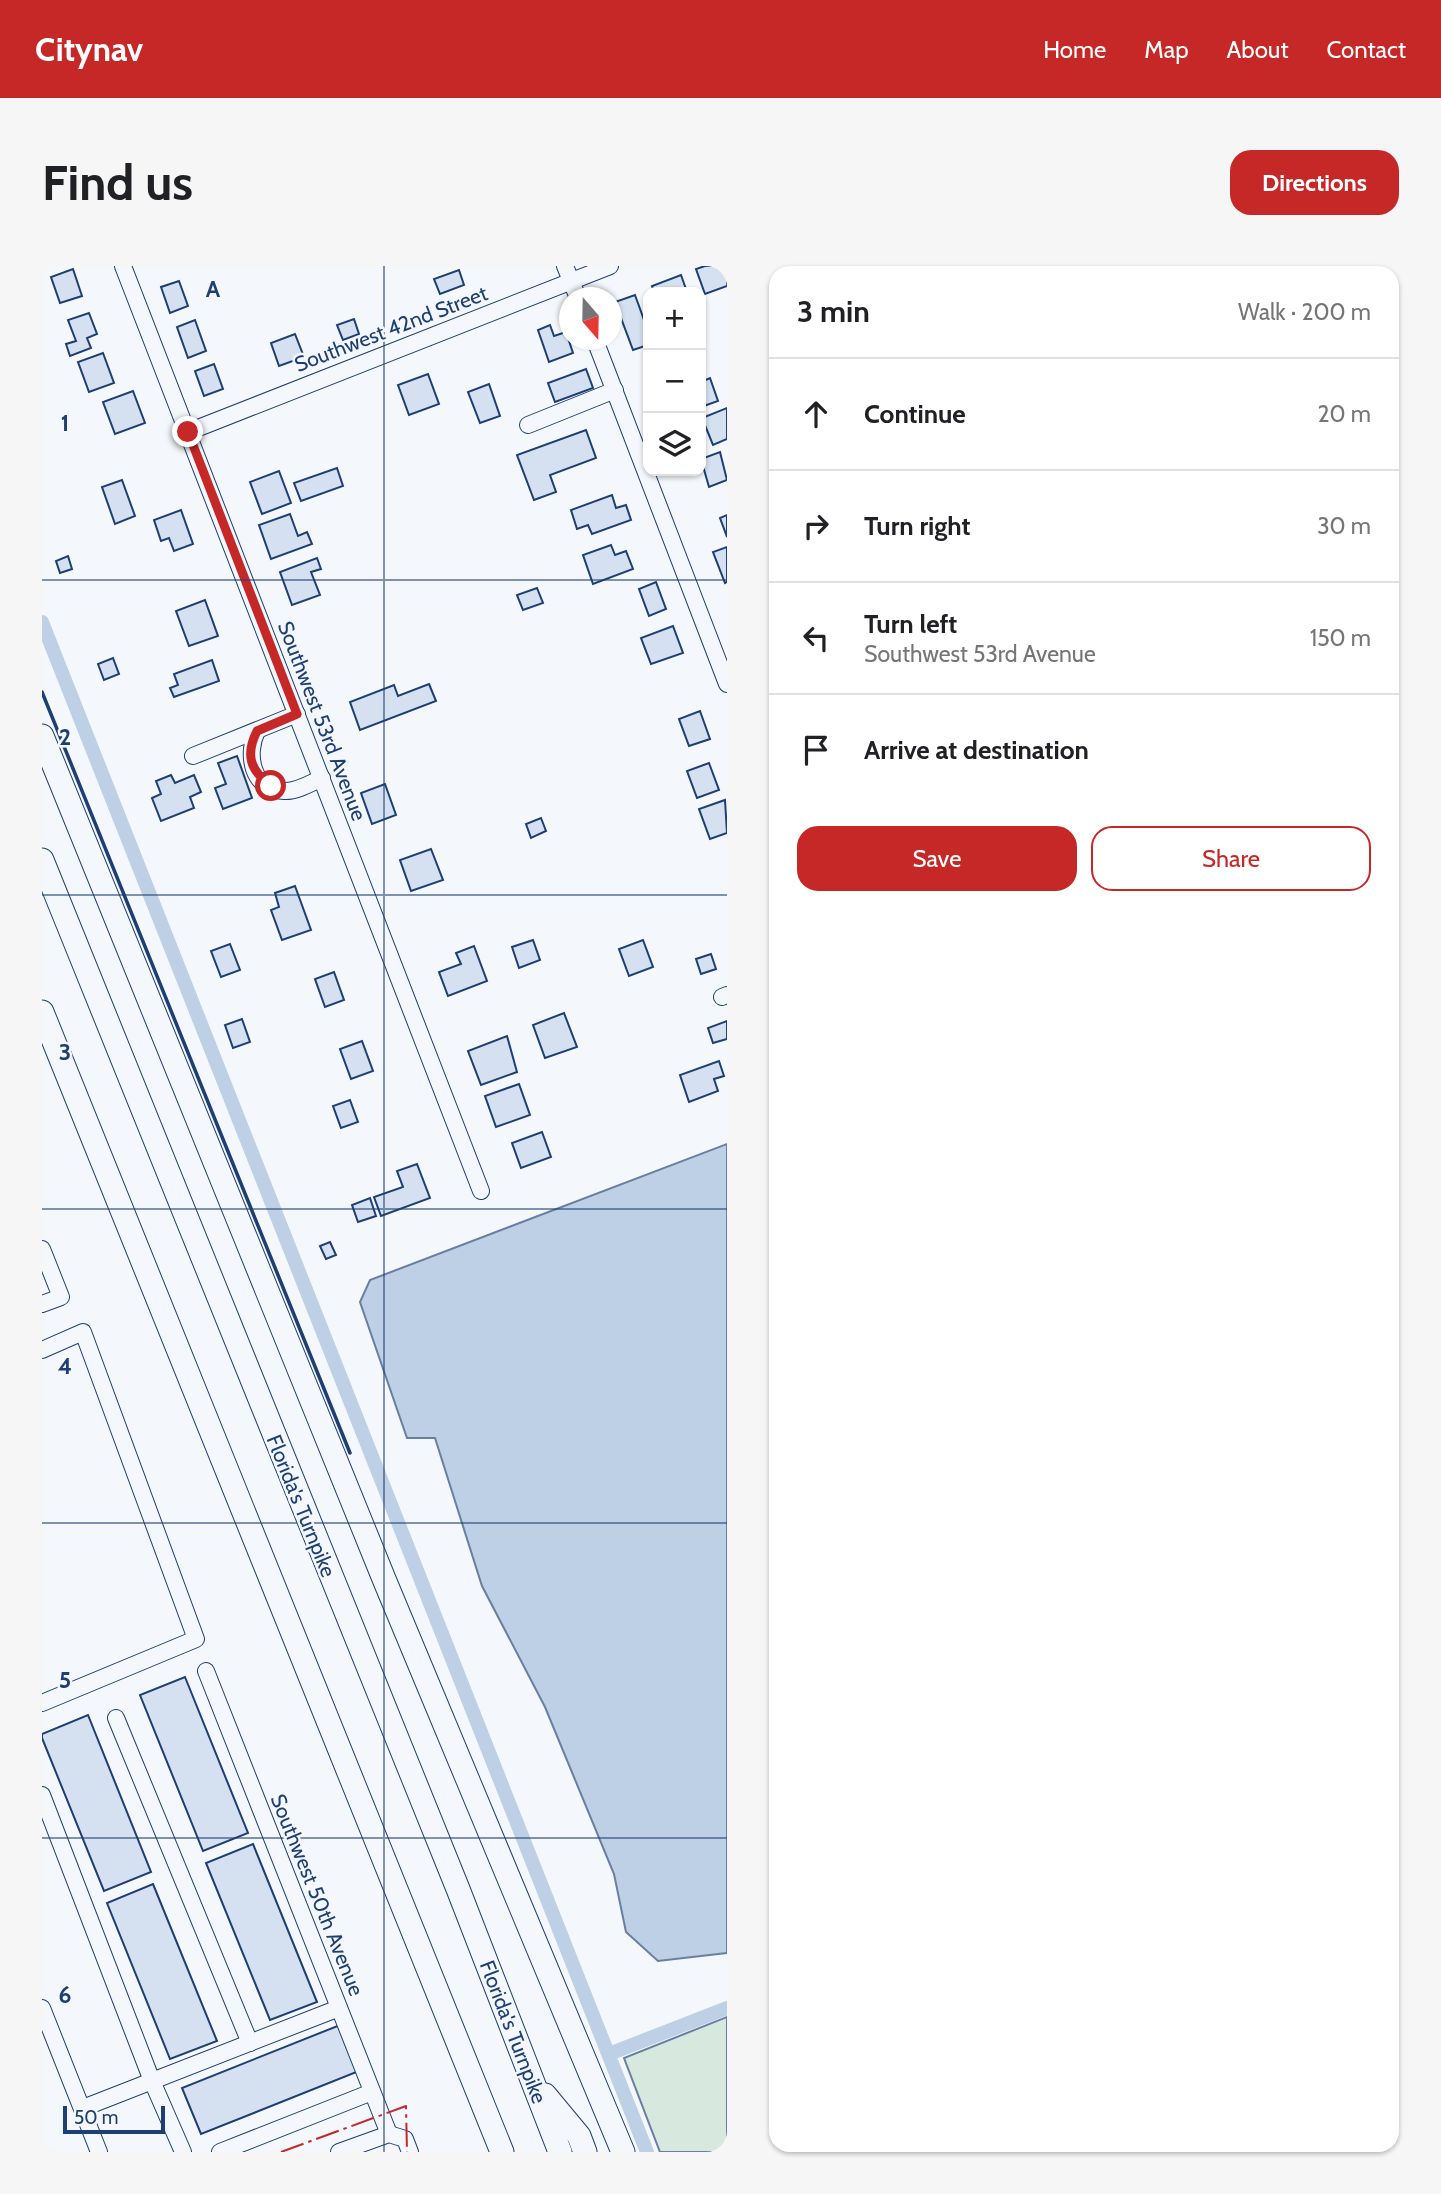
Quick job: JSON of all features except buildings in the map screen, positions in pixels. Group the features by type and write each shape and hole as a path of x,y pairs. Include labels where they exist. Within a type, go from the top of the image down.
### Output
{"highway":[{"path":"42,736 384,1579 623,2152"},
{"name":"Florida's Turnpike","path":"42,860 458,1889 560,2152"},
{"path":"42,1012 502,2152"},
{"path":"530,2077 579,2136 585,2152"}],"street":[{"name":"Southwest 53rd Avenue","path":"123,266 481,1191"},
{"name":"Southwest 42nd Street","path":"188,432 568,274 610,266"},
{"path":"599,350 724,666 727,684"},
{"path":"528,425 615,390"},
{"path":"193,756 297,714"},
{"path":"257,731 250,744 249,760 257,775 271,786 282,791 292,790 322,778"},
{"path":"42,1249 61,1297 42,1304"},
{"path":"42,1350 83,1332 196,1639 42,1703"},
{"name":"Southwest 50th Avenue","path":"206,1671 389,2134"},
{"path":"116,1718 250,2043"},
{"path":"42,1795 47,1825 183,2152"},
{"path":"42,2008 99,2152"},
{"path":"83,2108 339,2008"},
{"path":"220,2152 372,2092"},
{"path":"339,2152 389,2134 408,2146"}],"shaded area":[{"path":"727,2017 727,2152 660,2152 624,2058"}],"water":[{"path":"727,1144 727,1953 658,1961 626,1932 614,1874 545,1707 482,1586 435,1438 407,1438 360,1302 370,1280"}],"waterway":[{"path":"42,622 647,2152"},
{"path":"609,2054 727,2008"}],"wall":[{"path":"42,692 350,1453"}],"power":[{"path":"281,2152 406,2106 407,2152"}],"route":[{"path":"188,432 297,714 257,731 250,744 249,760 257,775 271,786"}]}
